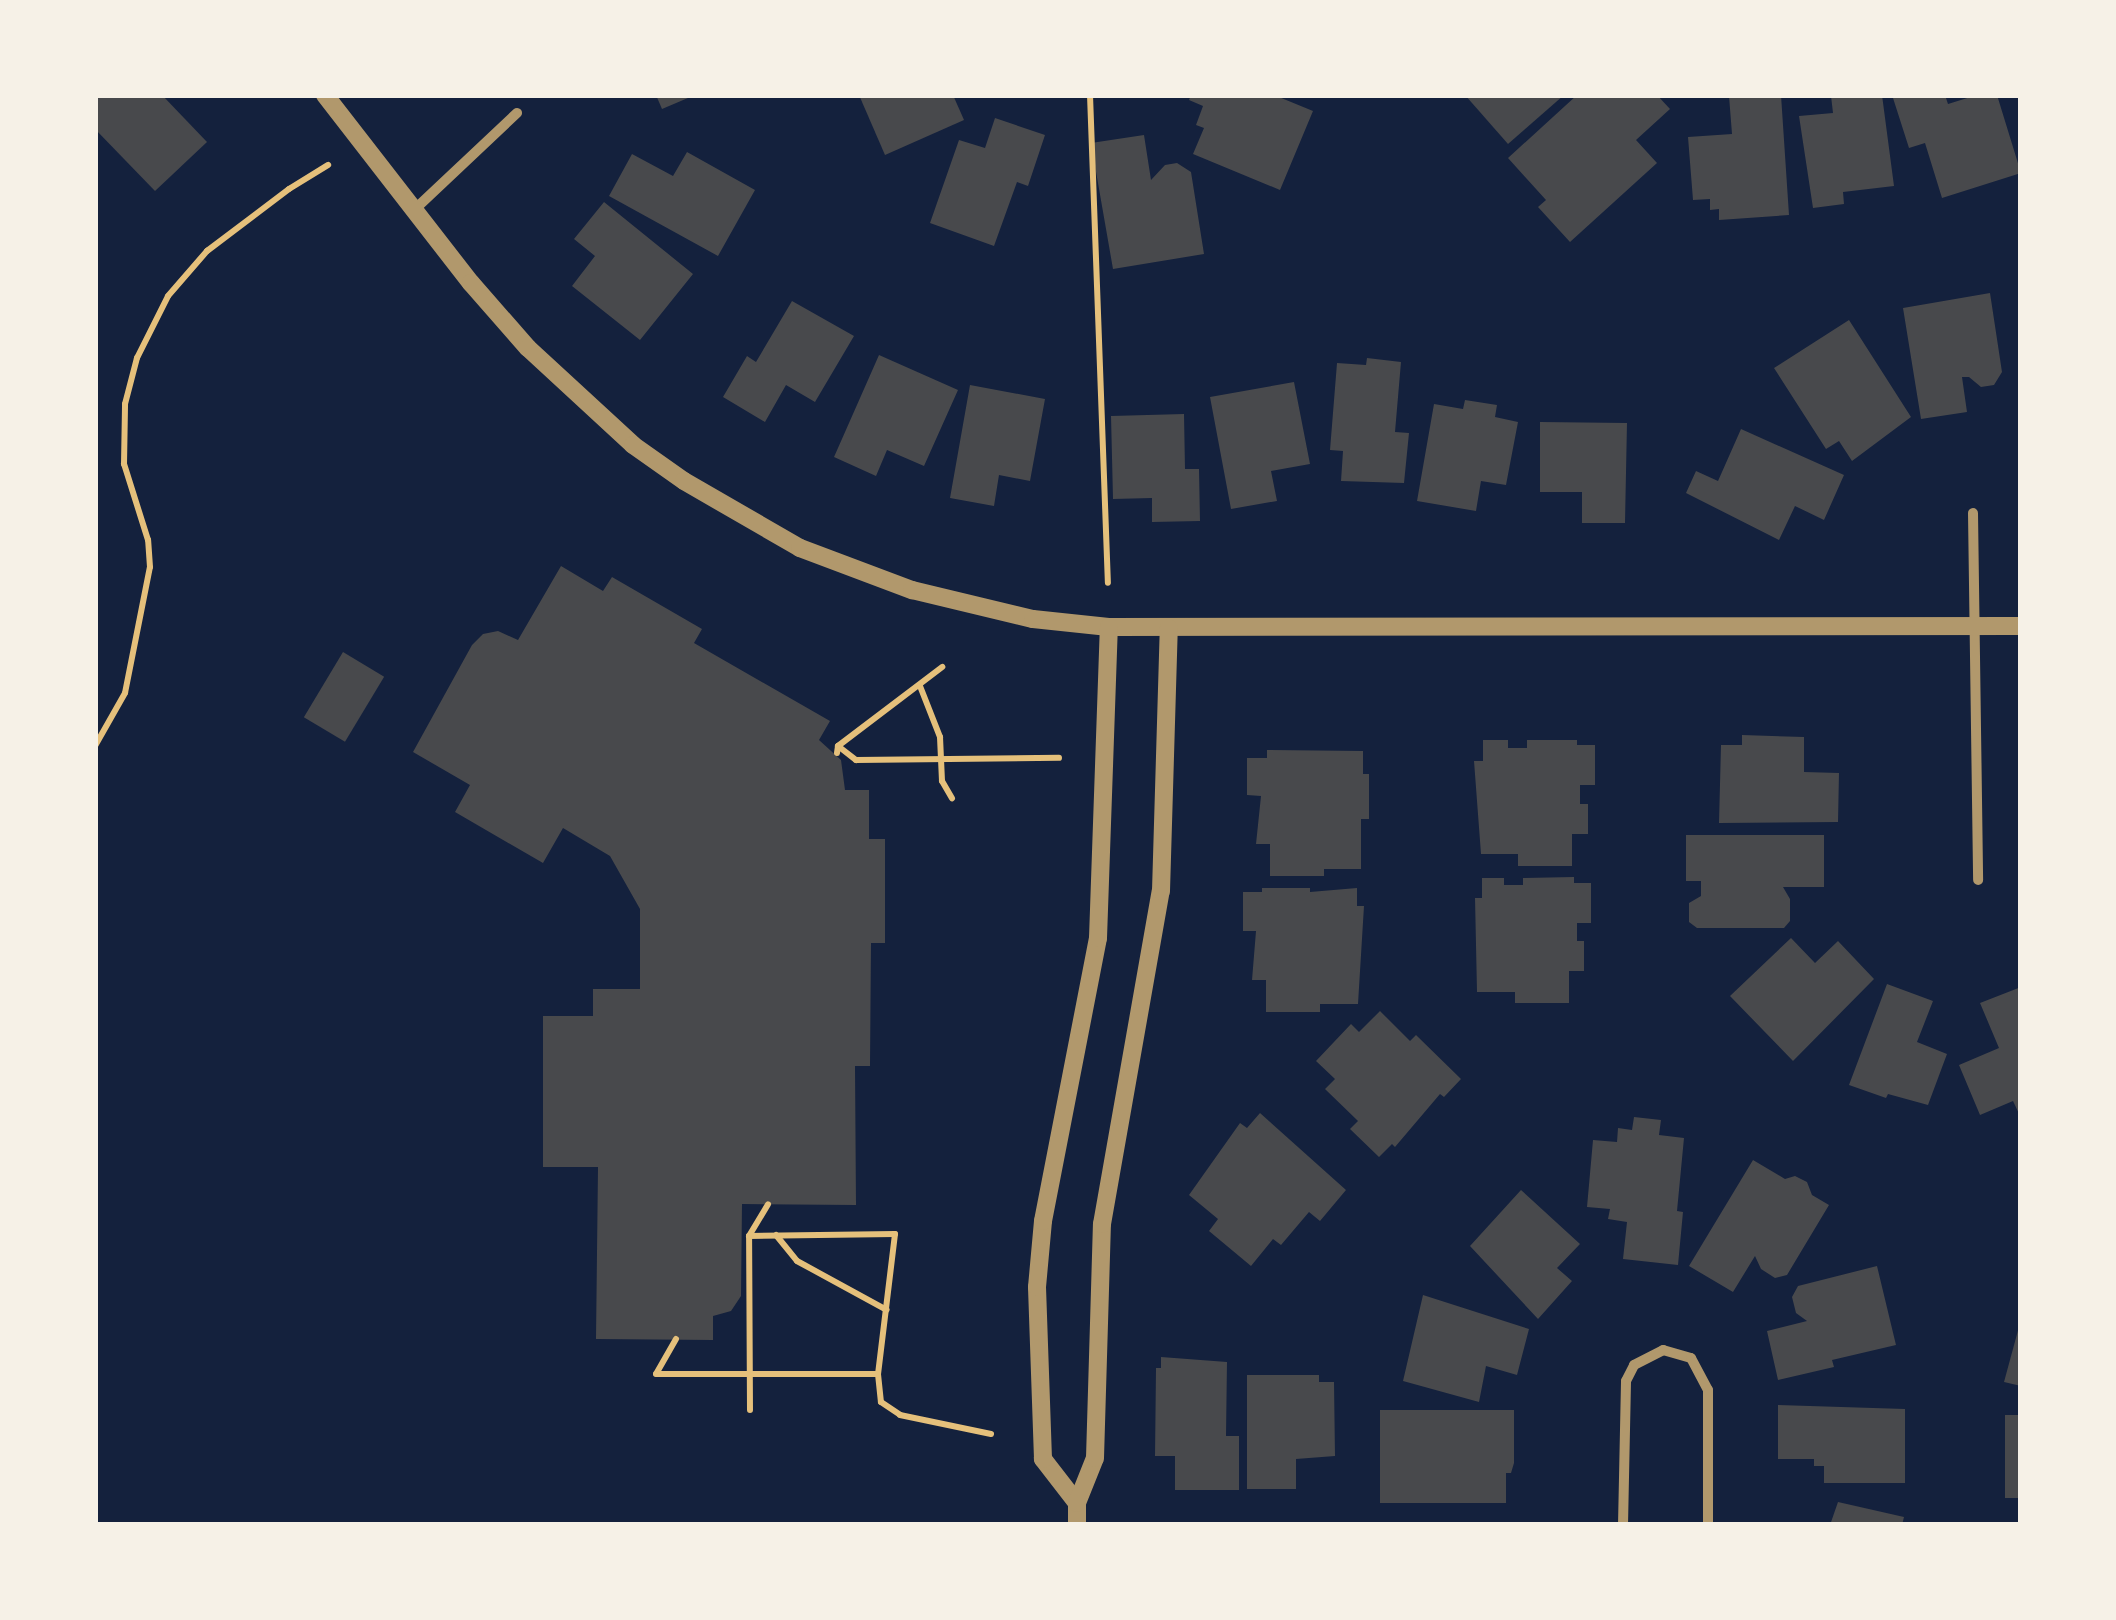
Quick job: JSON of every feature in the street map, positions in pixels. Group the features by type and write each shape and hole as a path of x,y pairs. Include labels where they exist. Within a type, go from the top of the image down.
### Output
{"street":[{"path":"325,95 413,212 528,348 620,433 740,515 816,555 912,590 1016,616 1109,627 2021,626"},
{"path":"413,212 517,114"},
{"path":"1973,514 1978,880"},
{"path":"1077,1504 1043,1459 1037,1287 1043,1221 1098,938 1109,627"},
{"path":"1077,1525 1077,1504 1095,1458 1102,1224 1161,891 1169,628"},
{"path":"1623,1525 1626,1381 1634,1365 1663,1350 1691,1358 1708,1390 1708,1525"}],"path":[{"path":"1090,95 1108,583"},
{"path":"95,746 125,693 150,567 148,540 124,464 125,404 137,358 168,296 207,252 288,189 328,165"},
{"path":"942,667 838,750 856,760 1058,758"},
{"path":"920,686 934,717 942,781 952,798"},
{"path":"750,1410 749,1236 768,1204"},
{"path":"749,1236 894,1234 878,1374 881,1402 900,1414 992,1434"},
{"path":"776,1235 797,1262 887,1310"},
{"path":"676,1339 656,1374 878,1374"}],"building":[{"path":"95,95 162,95 207,142 155,191 95,129"},
{"path":"656,95 695,95 662,109"},
{"path":"859,95 953,95 964,120 885,155"},
{"path":"1191,95 1274,95 1313,111 1280,190 1193,154 1204,128 1196,125 1203,106 1189,100"},
{"path":"1465,95 1564,95 1508,144"},
{"path":"1577,95 1657,95 1670,109 1636,140 1657,163 1570,242 1538,207 1546,200 1508,158"},
{"path":"1781,95 1789,215 1719,220 1719,209 1710,210 1710,199 1693,200 1688,137 1732,134 1729,96"},
{"path":"1882,95 1894,186 1843,192 1844,204 1813,208 1799,116 1833,113 1831,96"},
{"path":"1945,95 1948,104 1977,95 1997,95 2021,173 1942,198 1925,143 1909,148 1893,98"},
{"path":"995,118 1045,135 1028,186 1017,182 994,246 930,223 959,140 985,148"},
{"path":"1144,135 1151,180 1165,165 1177,163 1191,172 1204,254 1113,269 1091,143"},
{"path":"687,152 755,190 718,256 609,196 632,154 673,176"},
{"path":"604,202 693,274 640,340 572,286 595,256 574,239"},
{"path":"1990,293 2002,372 1994,385 1981,387 1969,377 1962,377 1967,412 1921,419 1903,308"},
{"path":"792,301 854,336 815,402 786,385 765,422 723,397 747,356 756,362"},
{"path":"1849,320 1911,417 1852,461 1839,441 1826,449 1774,368"},
{"path":"879,355 958,390 924,466 887,450 876,476 834,457"},
{"path":"1367,358 1401,362 1395,432 1409,433 1404,483 1341,481 1343,451 1330,450 1337,363 1366,365"},
{"path":"1294,382 1310,464 1271,471 1277,501 1231,509 1210,397"},
{"path":"970,385 1045,399 1030,481 999,475 994,506 950,498"},
{"path":"1465,400 1497,405 1495,417 1518,422 1506,485 1481,481 1476,511 1417,501 1434,404 1463,409"},
{"path":"1184,414 1185,469 1199,469 1200,521 1152,522 1152,498 1113,499 1111,416"},
{"path":"1540,422 1627,423 1625,523 1582,523 1582,492 1540,492"},
{"path":"1741,429 1844,475 1824,520 1795,506 1779,540 1686,493 1696,471 1718,481"},
{"path":"561,566 603,591 612,577 702,629 694,643 830,721 819,740 841,760 845,790 869,790 869,839 885,839 885,943 871,943 870,1066 855,1066 856,1205 742,1204 741,1296 731,1311 713,1316 713,1340 596,1339 598,1167 543,1167 543,1016 593,1016 593,989 640,989 640,909 610,856 563,828 543,863 455,812 470,785 413,752 472,645 483,634 498,631 518,640"},
{"path":"343,652 384,677 345,742 304,717"},
{"path":"1742,735 1804,737 1804,772 1839,773 1838,822 1719,823 1721,745 1742,745"},
{"path":"1483,740 1508,740 1508,748 1527,748 1527,740 1577,740 1577,745 1595,745 1595,785 1580,785 1580,804 1588,804 1588,834 1572,834 1572,866 1518,866 1518,854 1481,854 1474,761 1483,761"},
{"path":"1267,750 1363,751 1363,774 1369,774 1369,819 1361,819 1361,869 1324,869 1324,876 1270,876 1270,844 1256,844 1261,796 1247,795 1247,758 1267,758"},
{"path":"1686,835 1824,835 1824,887 1783,887 1790,899 1790,921 1784,928 1697,928 1689,922 1689,903 1701,896 1701,881 1686,881"},
{"path":"1574,877 1574,883 1591,883 1591,923 1577,923 1577,941 1584,941 1584,971 1569,971 1569,1003 1515,1003 1515,992 1477,992 1475,898 1482,898 1482,878 1504,878 1504,885 1523,885 1523,878"},
{"path":"1262,888 1310,888 1310,892 1357,888 1357,906 1364,906 1358,1004 1320,1004 1320,1012 1266,1012 1266,980 1252,980 1256,931 1243,931 1243,892 1262,892"},
{"path":"1791,938 1815,963 1838,941 1874,979 1793,1061 1730,996"},
{"path":"1887,984 1933,1001 1917,1042 1947,1054 1928,1105 1888,1094 1886,1098 1849,1085"},
{"path":"2021,987 2021,1118 2013,1101 1980,1115 1959,1065 1999,1048 1980,1003"},
{"path":"1380,1011 1410,1041 1416,1035 1461,1079 1444,1097 1440,1094 1395,1147 1392,1144 1379,1157 1350,1129 1358,1121 1325,1089 1335,1079 1316,1061 1351,1024 1359,1032"},
{"path":"1260,1113 1346,1190 1320,1221 1309,1212 1281,1245 1273,1239 1251,1266 1209,1231 1218,1219 1189,1195 1240,1123 1247,1128"},
{"path":"1634,1117 1661,1120 1659,1135 1684,1138 1677,1211 1683,1212 1678,1265 1623,1259 1627,1222 1608,1219 1610,1209 1587,1207 1593,1140 1617,1142 1618,1128 1632,1130"},
{"path":"1753,1160 1785,1179 1795,1176 1807,1182 1812,1195 1829,1205 1787,1275 1775,1278 1761,1269 1755,1256 1733,1292 1689,1266"},
{"path":"1521,1190 1580,1244 1557,1268 1572,1281 1538,1319 1470,1246"},
{"path":"1877,1266 1896,1345 1832,1360 1834,1367 1778,1380 1767,1331 1807,1321 1796,1313 1792,1297 1798,1286"},
{"path":"1423,1295 1529,1329 1517,1375 1486,1366 1479,1402 1403,1381"},
{"path":"2021,1323 2021,1386 2004,1382"},
{"path":"1161,1357 1227,1362 1226,1436 1239,1436 1239,1490 1175,1490 1175,1456 1155,1456 1156,1368 1161,1368"},
{"path":"1247,1375 1319,1375 1319,1382 1334,1382 1335,1456 1296,1459 1296,1489 1247,1489"},
{"path":"1778,1405 1905,1409 1905,1483 1824,1483 1824,1466 1814,1466 1814,1459 1778,1459"},
{"path":"1380,1410 1514,1410 1514,1463 1511,1473 1506,1473 1506,1503 1380,1503"},
{"path":"2005,1415 2021,1415 2021,1498 2005,1498"},
{"path":"1838,1502 1904,1517 1902,1525 1830,1525"}]}
